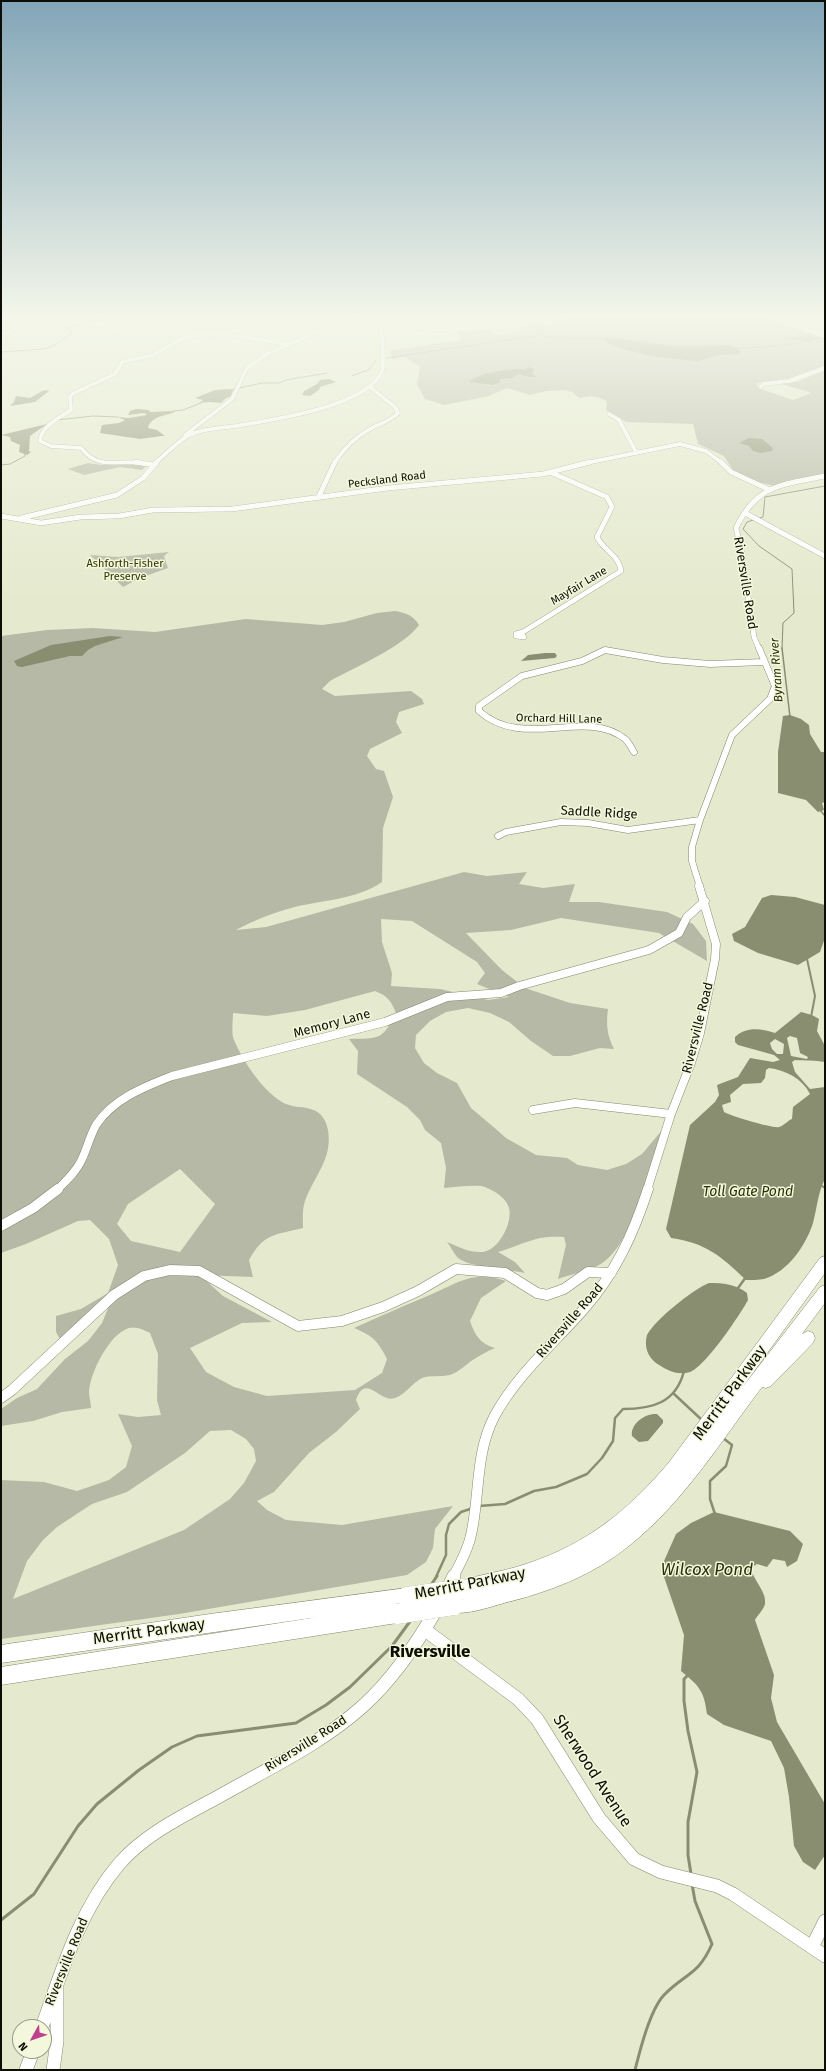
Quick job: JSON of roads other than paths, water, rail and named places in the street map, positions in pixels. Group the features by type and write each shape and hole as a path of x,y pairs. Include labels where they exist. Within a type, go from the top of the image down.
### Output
{"highway":[{"name":"Merritt Parkway","path":"726,1415 825,1262"},
{"name":"Merritt Parkway","path":"1,1654 193,1625 462,1589 498,1582 560,1561 594,1542 626,1520 648,1500 700,1446 825,1291"},
{"path":"726,1415 808,1338"},
{"name":"Merritt Parkway","path":"1,1676 454,1605 535,1587 569,1573 604,1554 636,1531 664,1504 700,1446"}],"street":[{"path":"65,414 53,421 40,437 40,441 46,445 81,448 88,457 97,462 135,462 154,465"},
{"path":"186,437 185,435 212,414"},
{"path":"20,518 117,495 143,478 154,465 186,437 210,430 263,423 302,414"},
{"path":"319,496 329,469 339,455 365,432 397,414"},
{"path":"609,414 619,420 636,452"},
{"name":"Pecksland Road","path":"1,516 20,518 31,522 41,523 81,517 119,516 153,510 221,510 319,496 552,473 610,457 672,445 693,446 715,456 734,474 773,490"},
{"name":"Mayfair Lane","path":"521,633 614,577 621,571 619,562 603,548 597,537 612,507 607,497 552,473"},
{"name":"Riversville Road","path":"45,2019 84,1917 101,1886 120,1862 155,1832 312,1743 352,1715 382,1686 405,1660 424,1630 463,1558 471,1536 474,1519 483,1444 494,1417 512,1390 540,1354 583,1310 611,1273 628,1244 638,1220 670,1114 691,1063 700,1032 715,959 716,944 705,901 692,862 692,847 700,820 732,735 774,692 773,679 764,662 750,623 742,553 736,534 738,522 754,500 773,490 825,476"},
{"path":"744,513 753,516 806,548 825,556"},
{"name":"Orchard Hill Lane","path":"634,752 628,741 622,736 605,729 515,729 500,726 487,719 479,711 478,706 522,676 582,661 605,650 663,660 710,664 764,662"},
{"name":"Saddle Ridge","path":"498,836 506,832 561,822 584,823 628,830 700,820"},
{"name":"Memory Lane","path":"1,1226 32,1208 63,1183 79,1165 92,1132 99,1121 113,1105 145,1086 172,1076 385,1022 447,997 501,993 519,986 649,950 679,932 687,917 705,901"},
{"path":"533,1110 575,1103 670,1114"},
{"path":"1,1398 12,1390 114,1295 144,1276 170,1270 199,1271 298,1326 342,1321 383,1307 418,1292 456,1269 506,1273 537,1293 547,1295 564,1289 588,1272 611,1273"},
{"name":"Sherwood Avenue","path":"424,1630 518,1699 538,1719 599,1818 634,1859 661,1872 717,1886 733,1894 825,1956"},
{"path":"812,1947 825,1921"},
{"path":"53,2070 57,2041 57,1984"},
{"path":"26,2070 30,2059"}],"water":[{"path":"145,414 170,414 155,419 148,428 157,430 165,436 140,439 100,433 102,425 119,423 125,420 117,417 129,418 147,415"},
{"path":"47,424 30,436 29,451 31,452 27,455 19,452 20,445 11,441 10,437 1,435"},
{"path":"749,438 762,439 773,448 772,451 760,453 753,451 749,446 739,443"},
{"path":"110,636 123,637 95,646 82,656 70,656 22,667 17,666 14,661 51,645"},
{"path":"555,653 557,656 555,658 521,661 528,655"},
{"path":"790,715 801,719 809,725 810,734 821,752 825,752 825,802 822,803 824,810 818,812 806,800 778,793 778,752 783,716"},
{"path":"771,895 795,897 825,905 825,938 820,952 798,965 758,953 734,941 732,934 745,927 762,898"},
{"name":"Toll Gate Pond","path":"801,1012 819,1019 817,1031 825,1046 825,1062 795,1060 792,1062 795,1072 810,1089 825,1087 825,1179 810,1231 795,1257 773,1275 764,1279 746,1280 721,1257 694,1243 671,1238 666,1229 690,1125 715,1102 719,1095 717,1085 738,1077 750,1058 773,1062 780,1060 774,1055 738,1045 735,1042 735,1037 744,1031 754,1029 775,1033","holes":["790,1036 797,1038 800,1053 808,1057 807,1059 791,1056 787,1038","775,1039 784,1044 783,1054 777,1054 772,1049 770,1043","769,1068 787,1073 798,1079 807,1088 810,1094 793,1107 792,1119 779,1127 775,1127 752,1122 724,1112 722,1105 731,1102 730,1095 743,1084 761,1083 765,1078 766,1070"]},
{"path":"709,1283 734,1286 747,1293 748,1300 722,1340 696,1368 685,1373 676,1373 668,1370 656,1363 648,1354 646,1347 647,1335 666,1313 693,1292"},
{"path":"657,1414 663,1420 663,1423 648,1441 639,1442 632,1436 633,1427 639,1420 648,1415"},
{"name":"Wilcox Pond","path":"714,1512 790,1531 803,1544 797,1561 787,1567 785,1561 773,1559 767,1567 757,1564 751,1568 754,1577 762,1590 765,1600 762,1610 755,1620 774,1675 771,1698 777,1722 825,1804 825,1855 815,1870 803,1862 794,1846 789,1797 784,1768 771,1741 724,1725 707,1714 700,1689 681,1671 684,1635 664,1577 664,1561 676,1534 691,1523"}],"waterway":[{"path":"57,420 93,416 118,417"},
{"path":"1,465 10,464 25,456 25,454"},
{"name":"Byram River","path":"782,648 783,623 794,613 792,569 759,546 743,529 747,522 763,517 765,497 825,486"},
{"name":"Byram River","path":"782,648 790,717"},
{"name":"Byram River","path":"820,810 825,816"},
{"name":"Byram River","path":"807,959 815,996 811,1017"},
{"path":"819,1184 825,1188"},
{"name":"Byram River","path":"738,1288 746,1277"},
{"path":"479,1506 505,1504 534,1491 556,1487 587,1474 602,1458 613,1441 615,1418 623,1409 644,1408 661,1402 669,1397 675,1390 684,1371"},
{"name":"Byram River","path":"673,1393 703,1421"},
{"name":"Byram River","path":"715,1514 710,1499 710,1481 726,1466 732,1445 723,1438"},
{"path":"436,1577 446,1555 446,1535 449,1524 461,1512 473,1508"},
{"path":"431,1585 437,1576"},
{"path":"1,1920 34,1894 78,1826 97,1804 139,1770 172,1747 197,1736 296,1723 326,1705 350,1687 392,1646 411,1620"},
{"name":"Byram River","path":"688,1675 684,1679 684,1701 688,1731 697,1772 688,1822 688,1855 691,1874"},
{"name":"Byram River","path":"635,2070 646,2031 654,2010 664,1995 702,1962 712,1944 695,1901 692,1884"}],"district":[{"name":"Riversville","path":"430,1652"}],"park label":[{"name":"Ashforth-Fisher Preserve","path":"125,570"}]}
